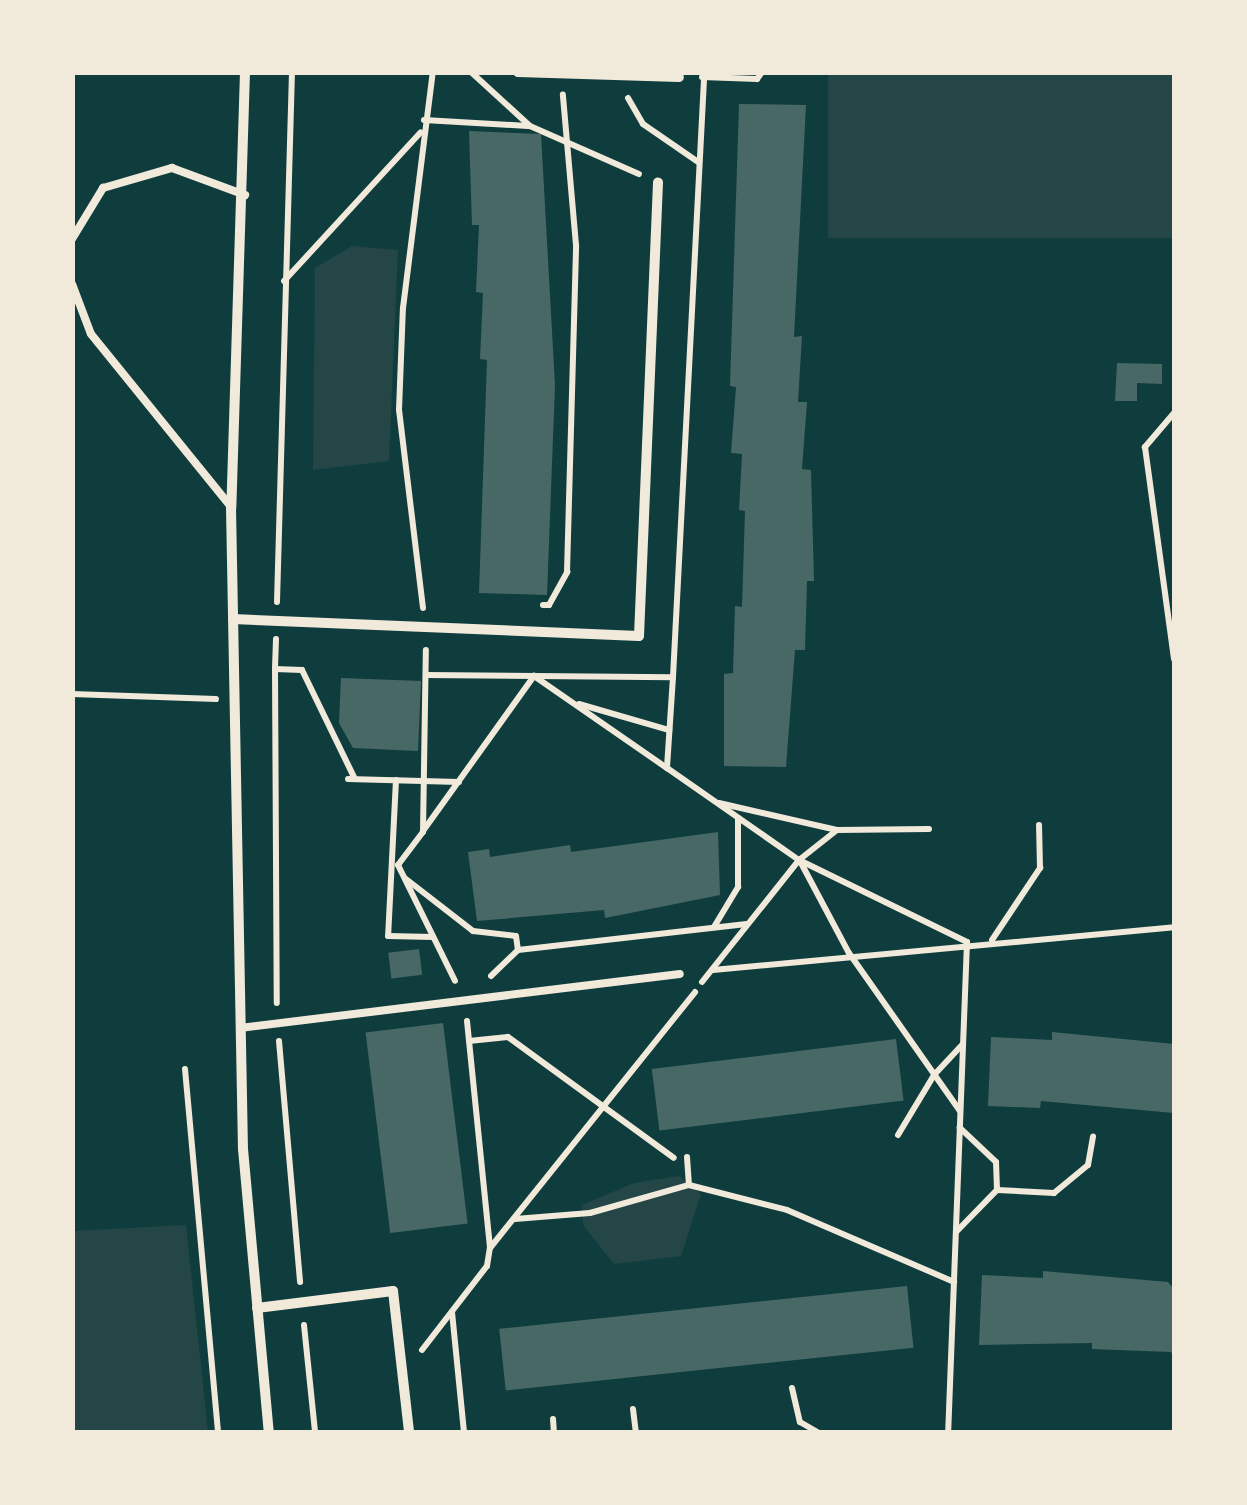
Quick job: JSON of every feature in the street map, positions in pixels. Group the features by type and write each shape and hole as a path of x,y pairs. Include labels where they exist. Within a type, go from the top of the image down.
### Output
{"street":[{"path":"245,72 245,194 231,508 234,700 240,1028 257,1308 269,1432"},
{"path":"518,72 679,77"},
{"path":"233,619 640,636 658,182"},
{"path":"257,1308 393,1291 409,1432"}],"lane":[{"path":"72,239 103,188 172,168 245,194"},
{"path":"72,284 91,334 231,508"},
{"path":"240,1028 680,974"}],"path":[{"path":"292,72 283,282 275,670 277,1024 315,1432"},
{"path":"423,832 426,627 399,410 422,131 433,72"},
{"path":"472,72 530,126 658,182"},
{"path":"679,77 757,79 762,72"},
{"path":"531,605 549,606 568,572 576,246 564,144 564,74"},
{"path":"615,75 643,124 699,162"},
{"path":"667,768 704,78"},
{"path":"424,120 530,126"},
{"path":"283,282 422,131"},
{"path":"1174,413 1146,447 1174,659"},
{"path":"277,599 295,600"},
{"path":"404,602 441,603"},
{"path":"275,670 302,670 352,779 459,782"},
{"path":"426,675 672,677"},
{"path":"534,676 799,860 967,942"},
{"path":"395,865 423,832 534,676"},
{"path":"72,694 275,702"},
{"path":"572,702 669,730"},
{"path":"396,780 395,865 388,936 434,937"},
{"path":"715,802 837,830 929,828"},
{"path":"713,928 738,887 738,818"},
{"path":"992,940 1040,868 1039,825"},
{"path":"490,1248 799,860 837,830"},
{"path":"799,860 849,954 960,1111"},
{"path":"395,865 465,1001 490,1248 487,1266 403,1375"},
{"path":"404,878 473,931 516,936 518,950"},
{"path":"465,1001 518,950 748,924"},
{"path":"680,974 967,942 1174,927"},
{"path":"948,1432 967,942"},
{"path":"469,1041 508,1037 674,1158"},
{"path":"898,1135 934,1075 963,1044"},
{"path":"185,1069 218,1432"},
{"path":"960,1128 996,1162 998,1190"},
{"path":"956,1232 998,1190 1054,1192 1088,1165 1093,1136"},
{"path":"687,1157 690,1185"},
{"path":"513,1219 590,1213 690,1185 787,1210 954,1282"},
{"path":"452,1311 464,1432"},
{"path":"792,1388 800,1422 817,1432"},
{"path":"634,1408 636,1432"},
{"path":"553,1419 554,1432"}],"shaded area":[{"path":"828,73 1174,73 1174,238 828,238"},
{"path":"352,246 398,250 389,461 313,470 315,268"},
{"path":"679,1176 701,1194 681,1256 614,1264 583,1225 582,1205 634,1183"},
{"path":"186,1225 208,1432 73,1432 73,1231"}],"building":[{"path":"739,104 806,105 794,337 802,336 798,402 807,402 802,469 811,470 814,581 807,581 805,650 795,650 786,767 724,766 724,674 733,673 735,606 742,607 745,511 739,510 742,454 731,453 736,387 730,386"},
{"path":"469,131 541,134 555,385 547,595 479,593 487,360 480,359 483,293 476,292 479,225 472,225"},
{"path":"1117,363 1162,364 1162,384 1137,383 1137,401 1115,401"},
{"path":"341,678 421,681 418,751 353,748 339,723"},
{"path":"718,832 720,895 605,918 604,910 477,921 468,852 489,849 490,857 570,845 571,852"},
{"path":"419,949 422,975 391,979 388,953"},
{"path":"443,1023 468,1223 390,1233 366,1033"},
{"path":"1052,1032 1174,1044 1174,1113 1041,1101 1040,1108 988,1106 991,1037 1052,1040"},
{"path":"896,1039 904,1101 659,1131 652,1069"},
{"path":"1043,1271 1168,1282 1174,1289 1174,1359 1171,1352 1092,1349 1092,1343 979,1345 982,1275 1043,1278"},
{"path":"907,1286 913,1348 506,1391 499,1329"}]}
